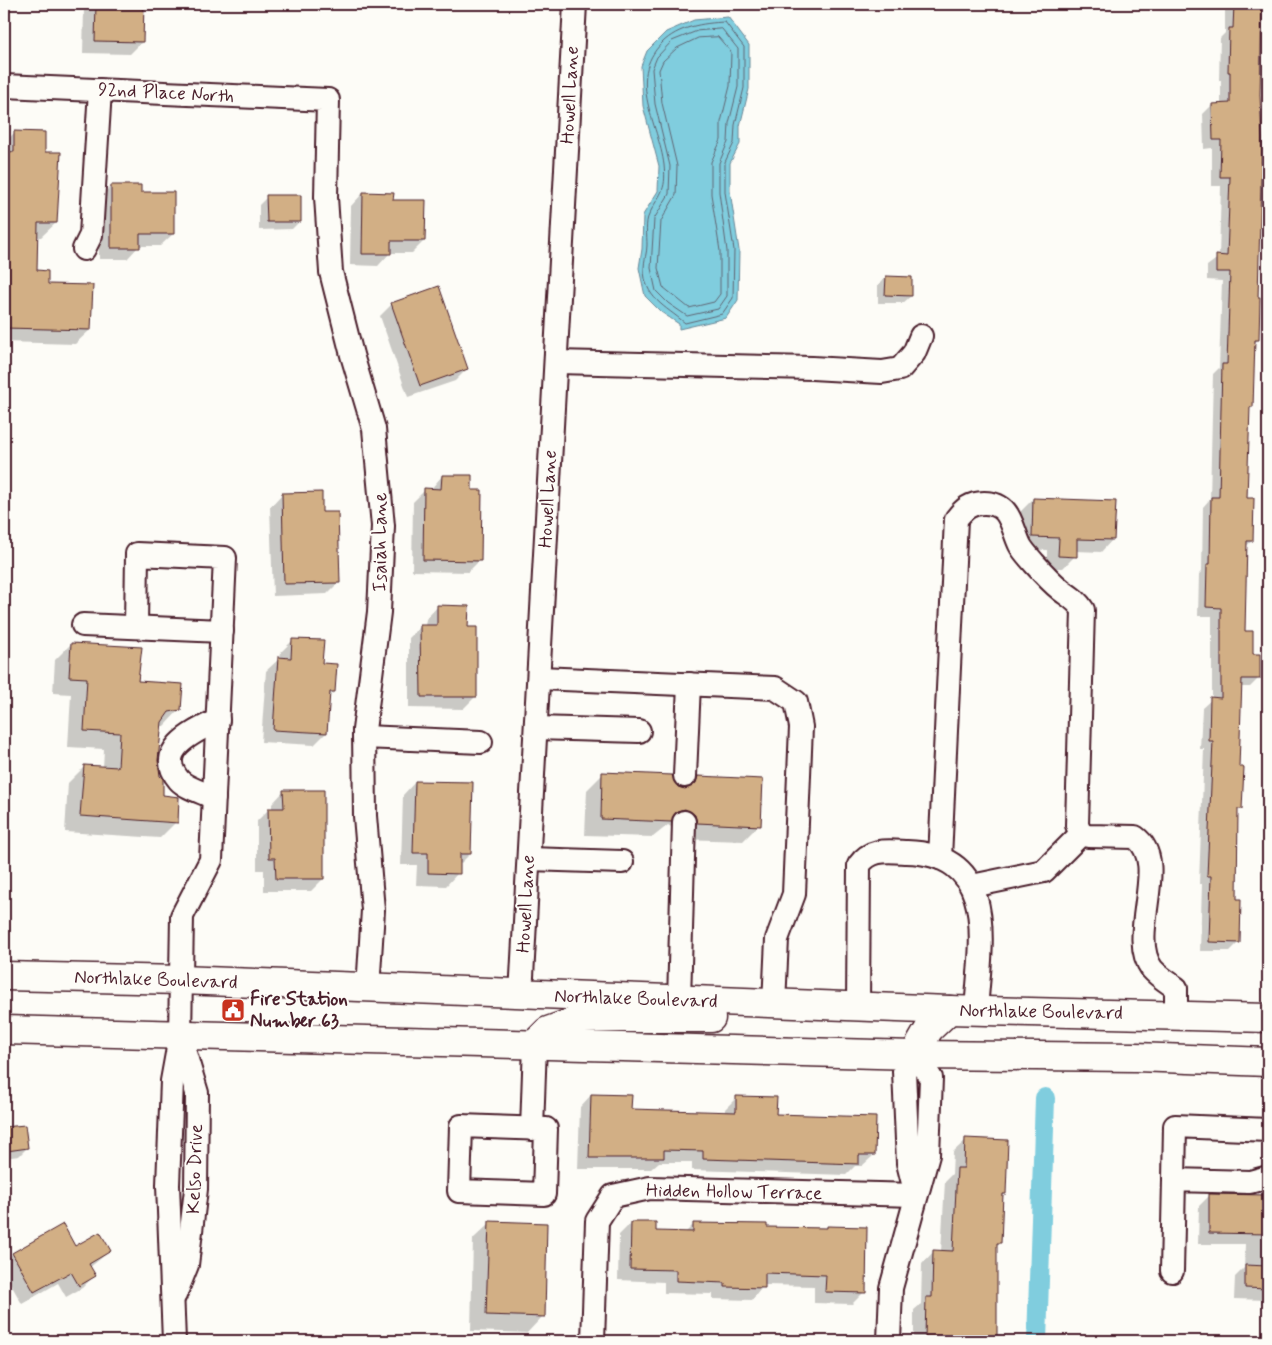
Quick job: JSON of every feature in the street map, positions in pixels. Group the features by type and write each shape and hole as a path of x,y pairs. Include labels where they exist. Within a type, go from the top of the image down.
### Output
{"main road":[{"name":"Northlake Boulevard","path":"4,976 181,980 521,995 976,1011 1268,1018"},
{"path":"535,1044 548,1031 584,1018 682,1020 741,1016 771,1004"},
{"path":"914,1055 929,1029 949,1010"},
{"path":"4,1030 914,1055 1136,1057 1268,1062"}],"street":[{"name":"Howell Lane","path":"521,995 575,4"},
{"name":"92nd Place North","path":"4,86 328,100"},
{"path":"84,249 91,235 100,90"},
{"name":"Isaiah Lane","path":"328,100 326,197 331,272 352,356 374,429 383,526 379,612 364,737 365,816 373,910 368,988"},
{"path":"556,362 812,368 882,372 900,369 914,353 921,336"},
{"path":"940,858 956,519 966,506 979,502 990,502 1003,507 1013,522 1020,545 1031,559 1062,590 1077,600 1083,610 1077,816 1081,834"},
{"name":"Kelso Drive","path":"136,626 137,554 225,558 212,860 182,916 180,1036 197,1093 196,1189 187,1265 172,1300 174,1341"},
{"path":"83,625 222,631"},
{"path":"539,678 774,688 796,702 801,727 794,894 777,939 771,1004"},
{"path":"685,776 689,684"},
{"path":"214,798 180,781 172,764 174,748 187,736 218,720"},
{"path":"536,728 639,731"},
{"path":"364,737 481,742"},
{"path":"679,1000 684,822"},
{"path":"972,886 1044,871 1081,834"},
{"path":"1081,834 1088,836 1135,837 1144,846 1150,864 1144,946 1152,968 1176,988 1176,1016"},
{"path":"858,1007 859,866 873,852 882,851 911,852 940,858 960,869 972,886 978,903 980,936 976,1011"},
{"path":"529,859 622,862"},
{"path":"532,1129 535,1044"},
{"path":"889,1341 891,1288 928,1155 931,1078 914,1055"},
{"path":"461,1126 532,1129 546,1129 544,1194 459,1191 461,1126"},
{"path":"1172,1271 1175,1126 1268,1130"},
{"path":"1174,1180 1250,1182 1268,1177"},
{"name":"Hidden Hollow Terrace","path":"593,1341 597,1221 613,1196 650,1188 916,1195"}],"water":[{"path":"728,17 749,45 749,89 740,126 740,144 730,163 730,191 739,250 738,300 726,318 679,329 679,324 661,312 645,296 639,268 642,249 643,215 658,191 659,166 643,106 641,66 647,51 666,32 694,20"}],"building":[{"path":"96,4 144,4 143,42 95,41"},
{"path":"1234,4 1262,4 1259,340 1255,340 1253,407 1250,407 1247,498 1254,498 1253,541 1247,541 1245,631 1253,631 1253,654 1260,654 1260,679 1242,679 1239,767 1244,767 1242,809 1238,809 1237,899 1241,899 1240,943 1209,942 1211,876 1207,876 1213,741 1209,741 1210,697 1221,698 1221,608 1206,607 1207,564 1210,564 1211,497 1219,497 1222,364 1227,364 1230,272 1216,272 1216,255 1227,256 1230,177 1220,177 1221,140 1213,140 1212,104 1230,103 1230,72 1228,72 1229,28 1233,28"},
{"path":"14,131 45,132 45,152 61,152 57,223 38,223 37,270 48,271 48,284 93,285 91,330 4,328 4,151 14,152"},
{"path":"111,185 141,185 141,192 174,192 174,234 140,234 140,248 111,248"},
{"path":"363,192 394,193 393,200 426,200 425,241 391,241 391,254 362,254"},
{"path":"266,195 301,195 301,222 267,222"},
{"path":"886,276 912,277 912,296 885,295"},
{"path":"439,286 468,369 420,386 391,303"},
{"path":"442,475 472,475 472,490 482,490 481,561 423,560 424,488 441,489"},
{"path":"322,492 322,512 338,512 340,583 284,584 282,493"},
{"path":"1033,498 1116,501 1114,540 1077,539 1077,557 1058,556 1059,538 1032,537"},
{"path":"437,605 469,606 468,627 477,627 477,697 421,697 420,625 437,625"},
{"path":"292,639 324,640 322,663 337,664 335,692 330,692 327,733 273,730 278,657 291,658"},
{"path":"71,643 142,647 138,681 183,684 181,710 169,712 162,722 158,760 160,776 163,779 163,795 179,797 178,823 80,816 84,765 118,767 120,733 84,731 87,678 69,677"},
{"path":"602,772 672,775 678,787 685,789 696,783 698,776 763,779 761,826 697,823 695,815 685,809 677,811 671,822 601,819"},
{"path":"415,781 473,782 471,854 460,854 460,874 428,873 428,853 413,853"},
{"path":"283,790 324,790 324,879 276,879 275,858 269,858 268,808 284,808"},
{"path":"591,1094 632,1095 631,1109 736,1112 736,1096 777,1097 776,1114 876,1117 875,1155 859,1155 859,1164 703,1159 703,1151 664,1150 664,1158 589,1158"},
{"path":"25,1125 28,1148 7,1151 4,1127"},
{"path":"965,1138 1008,1140 1006,1194 1003,1194 1001,1243 997,1243 997,1339 925,1338 926,1297 932,1297 933,1250 953,1251 957,1168 964,1168"},
{"path":"1209,1194 1268,1195 1268,1234 1209,1233"},
{"path":"489,1221 547,1223 545,1317 486,1315"},
{"path":"631,1222 656,1222 656,1231 693,1232 693,1223 767,1224 767,1227 867,1227 866,1293 825,1292 826,1275 765,1273 765,1288 725,1287 725,1283 676,1281 676,1270 630,1269"},
{"path":"63,1224 75,1246 100,1232 111,1251 89,1264 96,1276 79,1286 71,1272 34,1292 12,1253"},
{"path":"1245,1265 1268,1266 1268,1289 1245,1288"}],"waterway":[{"path":"1037,1341 1045,1098"}],"place":[{"name":"Fire Station Number 63","path":"233,1010"}]}
